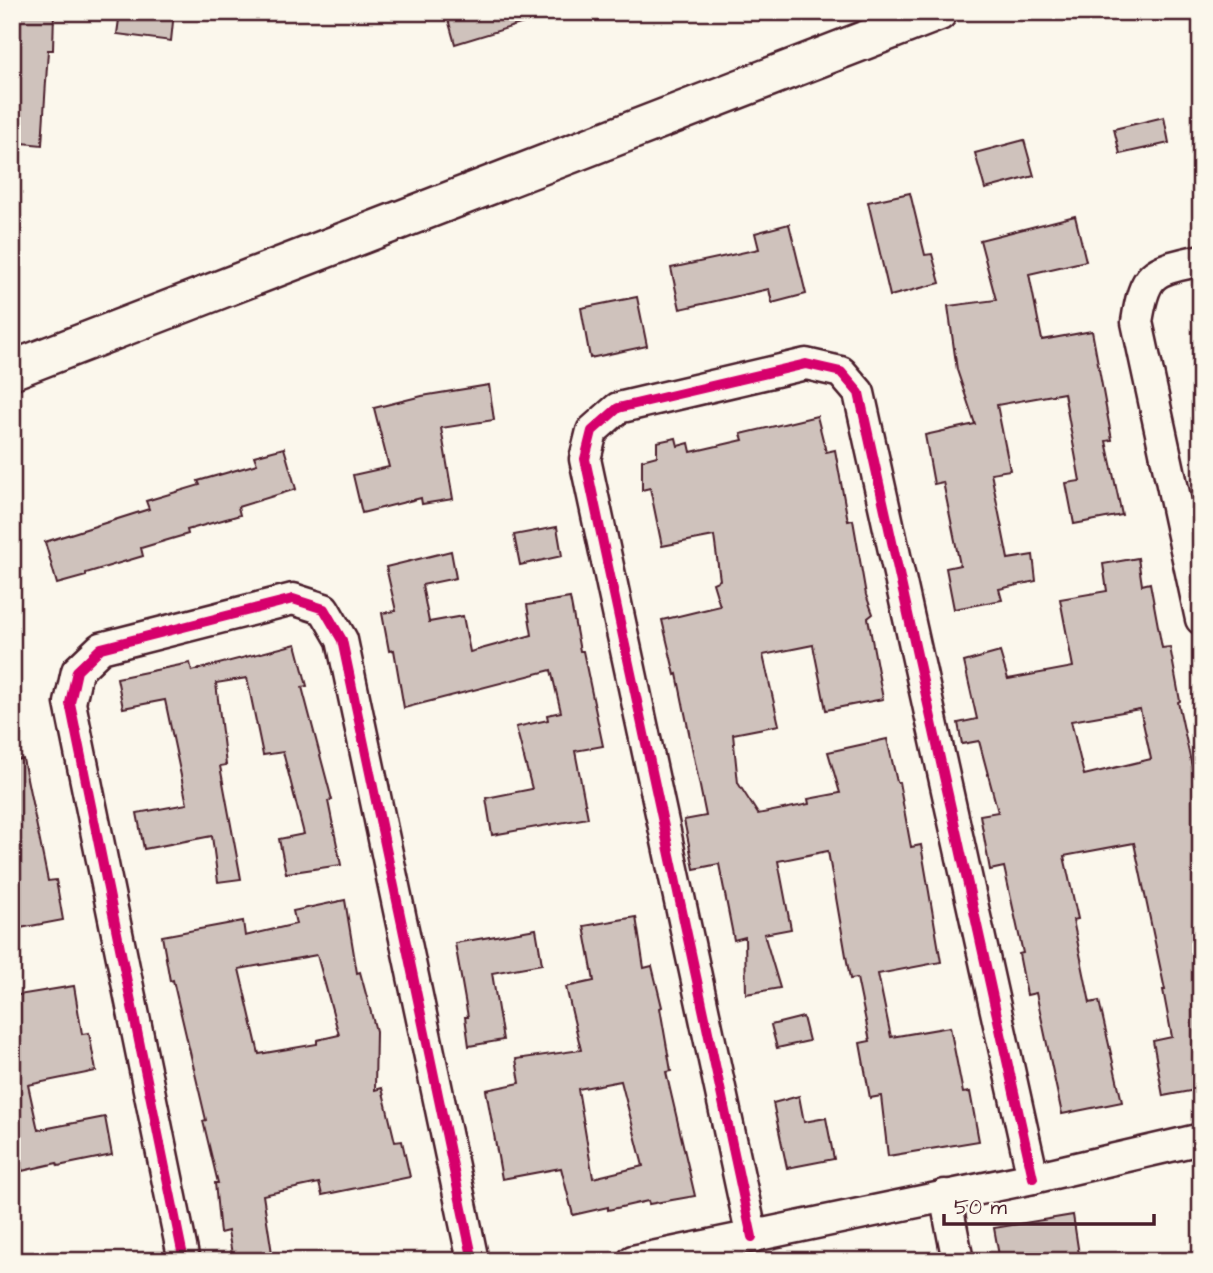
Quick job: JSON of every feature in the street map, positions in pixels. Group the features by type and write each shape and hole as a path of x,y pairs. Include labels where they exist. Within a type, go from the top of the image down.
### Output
{"street":[{"path":"12,370 938,12"},
{"path":"1201,260 1160,269 1142,290 1137,322 1201,619"},
{"path":"752,1237 585,459 592,431 618,408 806,364 841,372 859,394 1033,1178"},
{"path":"184,1261 70,703 76,671 101,648 293,599 324,609 342,640 473,1261"},
{"path":"633,1261 665,1257 1033,1178 1201,1139"},
{"path":"945,1195 958,1261"}],"building":[{"path":"12,12 54,12 53,50 48,50 42,145 12,142"},
{"path":"120,12 174,12 171,41 117,34"},
{"path":"446,12 539,12 540,18 455,44"},
{"path":"1164,117 1169,143 1120,154 1114,129"},
{"path":"1024,140 1034,176 985,189 975,153"},
{"path":"910,193 925,255 932,254 940,283 890,296 868,202"},
{"path":"1075,216 1086,261 1029,274 1042,340 1092,331 1112,440 1106,441 1122,515 1074,524 1066,483 1080,481 1064,393 997,405 1010,470 991,473 1008,559 1033,555 1036,581 999,589 1002,600 954,609 946,568 960,565 943,482 934,484 925,435 975,424 957,370 948,306 996,300 980,240"},
{"path":"789,224 806,294 772,303 769,289 680,309 671,268 759,249 755,233"},
{"path":"637,297 647,346 590,358 581,308"},
{"path":"489,385 494,420 441,428 453,499 422,504 421,498 362,513 353,475 389,467 374,408 422,396"},
{"path":"817,416 826,452 835,450 848,521 853,520 866,595 873,614 868,618 883,699 826,710 813,645 763,655 779,725 733,734 738,783 758,814 809,804 808,799 840,793 828,752 887,739 899,782 911,847 921,845 941,962 878,974 891,1037 950,1027 963,1093 970,1092 979,1141 888,1156 881,1096 870,1098 860,1043 870,1041 857,978 850,979 828,851 778,861 791,929 764,934 780,988 746,994 745,937 734,940 719,864 694,869 684,820 706,816 677,674 675,675 662,620 720,606 713,583 720,580 714,536 662,546 650,488 642,490 642,460 657,456 657,442 676,438 678,446 689,443 691,452 743,440 741,434"},
{"path":"284,448 296,489 238,507 240,515 187,530 188,534 141,548 143,556 57,584 45,542 149,509 146,501 200,485 198,481 257,464 254,456"},
{"path":"557,527 562,556 520,565 514,535"},
{"path":"451,551 456,578 422,585 429,622 463,616 470,652 532,635 527,605 570,598 603,746 575,751 588,818 492,835 486,798 532,789 516,727 548,720 547,715 561,712 551,670 404,708 394,650 389,651 382,613 396,611 386,567"},
{"path":"1138,558 1142,585 1150,583 1162,648 1170,647 1180,701 1178,702 1194,776 1201,774 1201,831 1194,832 1201,864 1201,1089 1163,1096 1153,1041 1172,1037 1165,990 1134,843 1064,856 1078,919 1073,920 1090,1003 1099,1001 1122,1102 1062,1114 1036,993 1027,995 1019,954 1023,953 1004,867 990,870 980,815 998,812 979,741 962,744 958,723 977,719 964,662 1000,652 1008,679 1073,667 1060,599 1107,591 1103,564","holes":["1140,709 1151,759 1084,775 1071,721"]},
{"path":"296,644 307,686 302,687 332,800 328,801 341,865 286,873 279,839 304,834 283,752 263,755 247,678 216,683 226,765 220,766 241,879 218,882 212,836 144,849 137,813 187,804 165,700 123,708 117,678 190,663 192,671"},
{"path":"23,759 48,881 56,880 63,920 20,928 12,885 12,760"},
{"path":"345,900 357,973 360,972 376,1031 375,1090 382,1088 395,1142 402,1141 410,1177 322,1195 319,1183 263,1195 272,1253 233,1260 228,1231 220,1233 215,1183 218,1183 203,1121 206,1120 173,980 170,981 162,936 243,921 245,936 296,924 293,911","holes":["317,955 339,1035 317,1040 317,1044 259,1054 239,969"]},
{"path":"636,917 644,968 652,966 662,1007 660,1008 671,1071 666,1072 695,1196 649,1204 648,1201 608,1210 608,1207 573,1215 561,1168 502,1179 486,1090 520,1083 516,1059 581,1050 566,987 594,981 584,926","holes":["621,1081 643,1166 593,1178 578,1089"]},
{"path":"536,929 542,964 492,973 503,1040 469,1046 465,1017 468,1017 455,943"},
{"path":"74,986 82,1034 89,1033 96,1071 28,1085 38,1130 105,1117 112,1155 22,1171 12,1129 12,996"},
{"path":"803,1017 809,1041 777,1048 771,1025"},
{"path":"799,1096 804,1122 826,1118 834,1159 787,1168 773,1103"},
{"path":"1073,1215 1080,1261 1000,1261 994,1228"}],"cycle path":[{"path":"752,1237 585,459 592,431 618,408 806,364 841,372 859,393 1033,1178"},
{"path":"184,1261 70,703 77,671 101,648 293,599 324,609 342,640 473,1261"}]}
